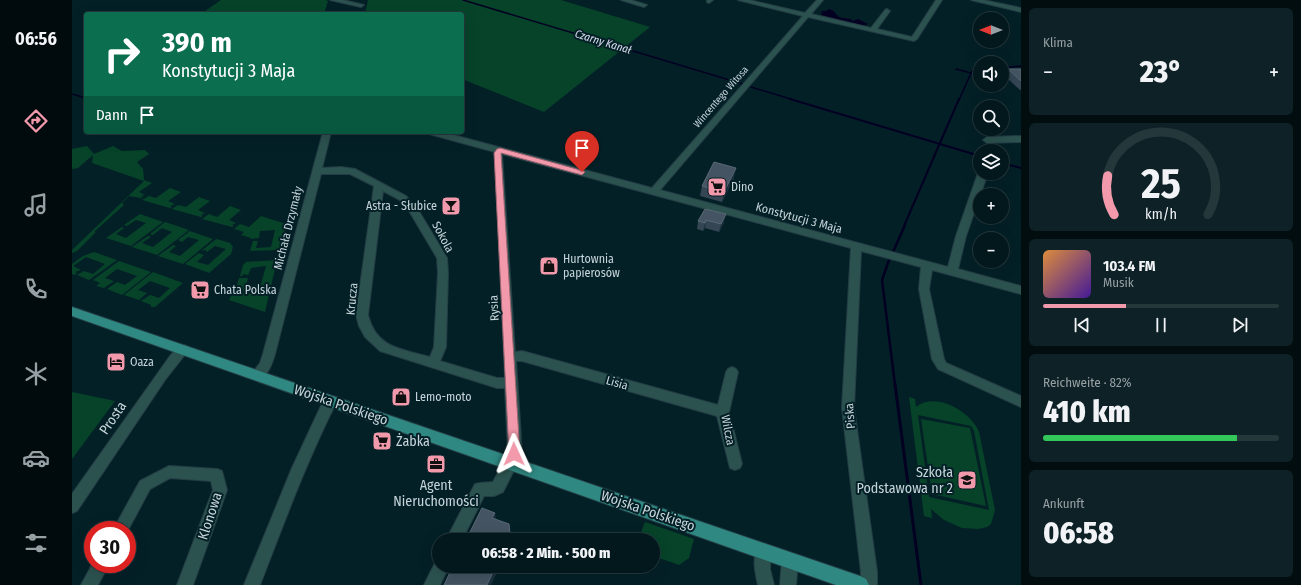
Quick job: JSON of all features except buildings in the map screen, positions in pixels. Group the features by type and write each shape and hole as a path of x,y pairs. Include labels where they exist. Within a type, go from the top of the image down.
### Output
{"main road":[{"name":"Wojska Polskiego","path":"72,311 860,585"}],"street":[{"path":"333,0 361,3"},
{"path":"624,0 644,5"},
{"path":"741,0 914,39 939,0"},
{"name":"Wincentego Witosa","path":"653,192 807,16 818,0"},
{"path":"978,0 1021,10"},
{"path":"873,30 887,11"},
{"name":"Michała Drzymały","path":"257,375 265,365 269,354 326,134"},
{"name":"Konstytucji 3 Maja","path":"440,134 1021,290"},
{"path":"988,140 1021,139"},
{"name":"Rysia","path":"458,533 480,489 494,490 498,487 511,464 514,454 515,444 498,153 500,150"},
{"name":"Sokola","path":"316,171 352,171 402,198 412,208 442,258 443,273 440,347 433,364"},
{"path":"952,272 961,236 981,180"},
{"name":"Krucza","path":"379,185 362,315 365,330 372,339 384,348 497,383 511,383"},
{"name":"Piska","path":"856,246 848,408 869,572 869,585"},
{"path":"927,265 924,289 938,359 942,366 1021,402"},
{"name":"Prosta","path":"72,506 165,371 183,349"},
{"name":"Lisia","path":"510,357 522,356 723,412"},
{"name":"Wilcza","path":"732,372 723,412 735,464"},
{"path":"252,585 299,468 326,408 331,401"},
{"name":"Klonowa","path":"125,521 145,485 169,472 217,475 220,490 185,585"},
{"path":"763,551 762,569 766,585"},
{"path":"788,585 790,560"},
{"path":"89,585 96,573"},
{"path":"432,585 438,573"}],"green space":[{"path":"221,0 328,1 325,12 204,12"},
{"path":"368,0 561,0 650,27 544,112 464,80 464,12 365,12"},
{"path":"87,146 94,154 113,146 122,151 145,150 149,154 137,162 143,169 144,180 152,183 139,192 145,195 141,196 143,197 129,196 122,203 124,205 95,231 95,233 77,251 72,253 72,250 144,181 92,163 93,155 78,168 72,169 72,149"},
{"path":"170,188 181,192 168,201 175,204 170,206 172,207 170,208 142,200 149,196 156,198"},
{"path":"199,197 210,201 198,210 205,213 201,215 203,216 201,217 172,209 178,205 186,207"},
{"path":"230,206 241,210 229,220 236,223 232,225 234,226 232,227 202,219 209,214 217,217"},
{"path":"140,214 163,222 131,246 106,238 122,227 124,228 116,234 126,238 146,223 136,220 127,226 124,225"},
{"path":"261,216 286,224 280,250 250,251 253,241 258,241 256,248 271,247 275,230 260,231 259,238 250,239 251,238 241,235 244,232 234,229 240,224 249,227"},
{"path":"165,222 189,230 157,255 132,247 148,236 151,237 142,243 153,247 172,232 162,228 153,235 150,234"},
{"path":"190,231 213,239 183,264 158,256 173,245 176,246 169,252 180,256 199,240 188,237 182,242 178,240"},
{"path":"217,239 230,243 233,247 231,254 209,273 185,264 199,253 204,255 197,262 208,265 226,249 215,246 207,252 205,250 201,251"},
{"path":"94,252 117,260 89,280 77,275 84,271 93,274 105,264 86,257 73,266 81,270 75,272 77,273 75,275 72,274 72,264 83,256"},
{"path":"277,260 265,312 229,300 232,294 263,292 264,290 235,292 239,278 248,278 246,286 261,284 266,266 251,268 248,275 243,274 240,276 243,265 246,262"},
{"path":"119,261 151,272 122,295 107,289 117,282 125,285 137,276 117,269 105,278 114,281 104,288 96,286 100,283 93,280"},
{"path":"153,272 183,283 155,307 151,307 151,305 141,301 150,295 159,298 170,288 150,281 138,290 147,293 139,300 124,295"},
{"path":"72,392 115,401 72,459"},
{"path":"909,397 915,399 916,407 933,401 952,406 969,417 979,432 995,510 991,524 987,527 978,529 962,528 944,520 931,509 932,518 924,516","holes":["918,415 971,426 974,431 989,510 929,497"]},
{"path":"921,419 970,428 986,506 932,494"},
{"path":"645,522 694,539 689,558 679,565 660,558 660,533 641,533"}],"water":[{"path":"828,9 833,11 839,17 853,21 858,19 868,24 863,26 821,15 822,11 827,11"}],"waterway":[{"name":"Czarny Kanał","path":"463,0 743,84"},
{"name":"Czarny Kanał","path":"1009,67 1021,66"},
{"path":"956,69 971,73"},
{"name":"Czarny Kanał","path":"959,100 973,71"},
{"name":"Czarny Kanał","path":"751,87 794,100"},
{"path":"72,94 84,97"},
{"name":"Czarny Kanał","path":"790,99 940,144"},
{"name":"Czarny Kanał","path":"940,144 959,99"},
{"path":"904,226 940,144"},
{"path":"940,144 973,154"},
{"path":"1009,165 1021,168"},
{"path":"893,252 905,225"},
{"path":"889,260 882,280 895,385"},
{"path":"895,384 921,585"}],"place":[{"name":"Dino","path":"717,187"},
{"name":"Astra - Słubice","path":"451,206"},
{"name":"Hurtownia papierosów","path":"549,266"},
{"name":"Chata Polska","path":"200,290"},
{"name":"Oaza","path":"116,362"},
{"name":"Lemo-moto","path":"401,397"},
{"name":"Żabka","path":"382,441"},
{"name":"Agent Nieruchomości","path":"436,464"},
{"name":"Szkoła Podstawowa nr 2","path":"967,480"}],"route":[{"path":"514,454 515,444 498,153 500,150 582,172"}]}
